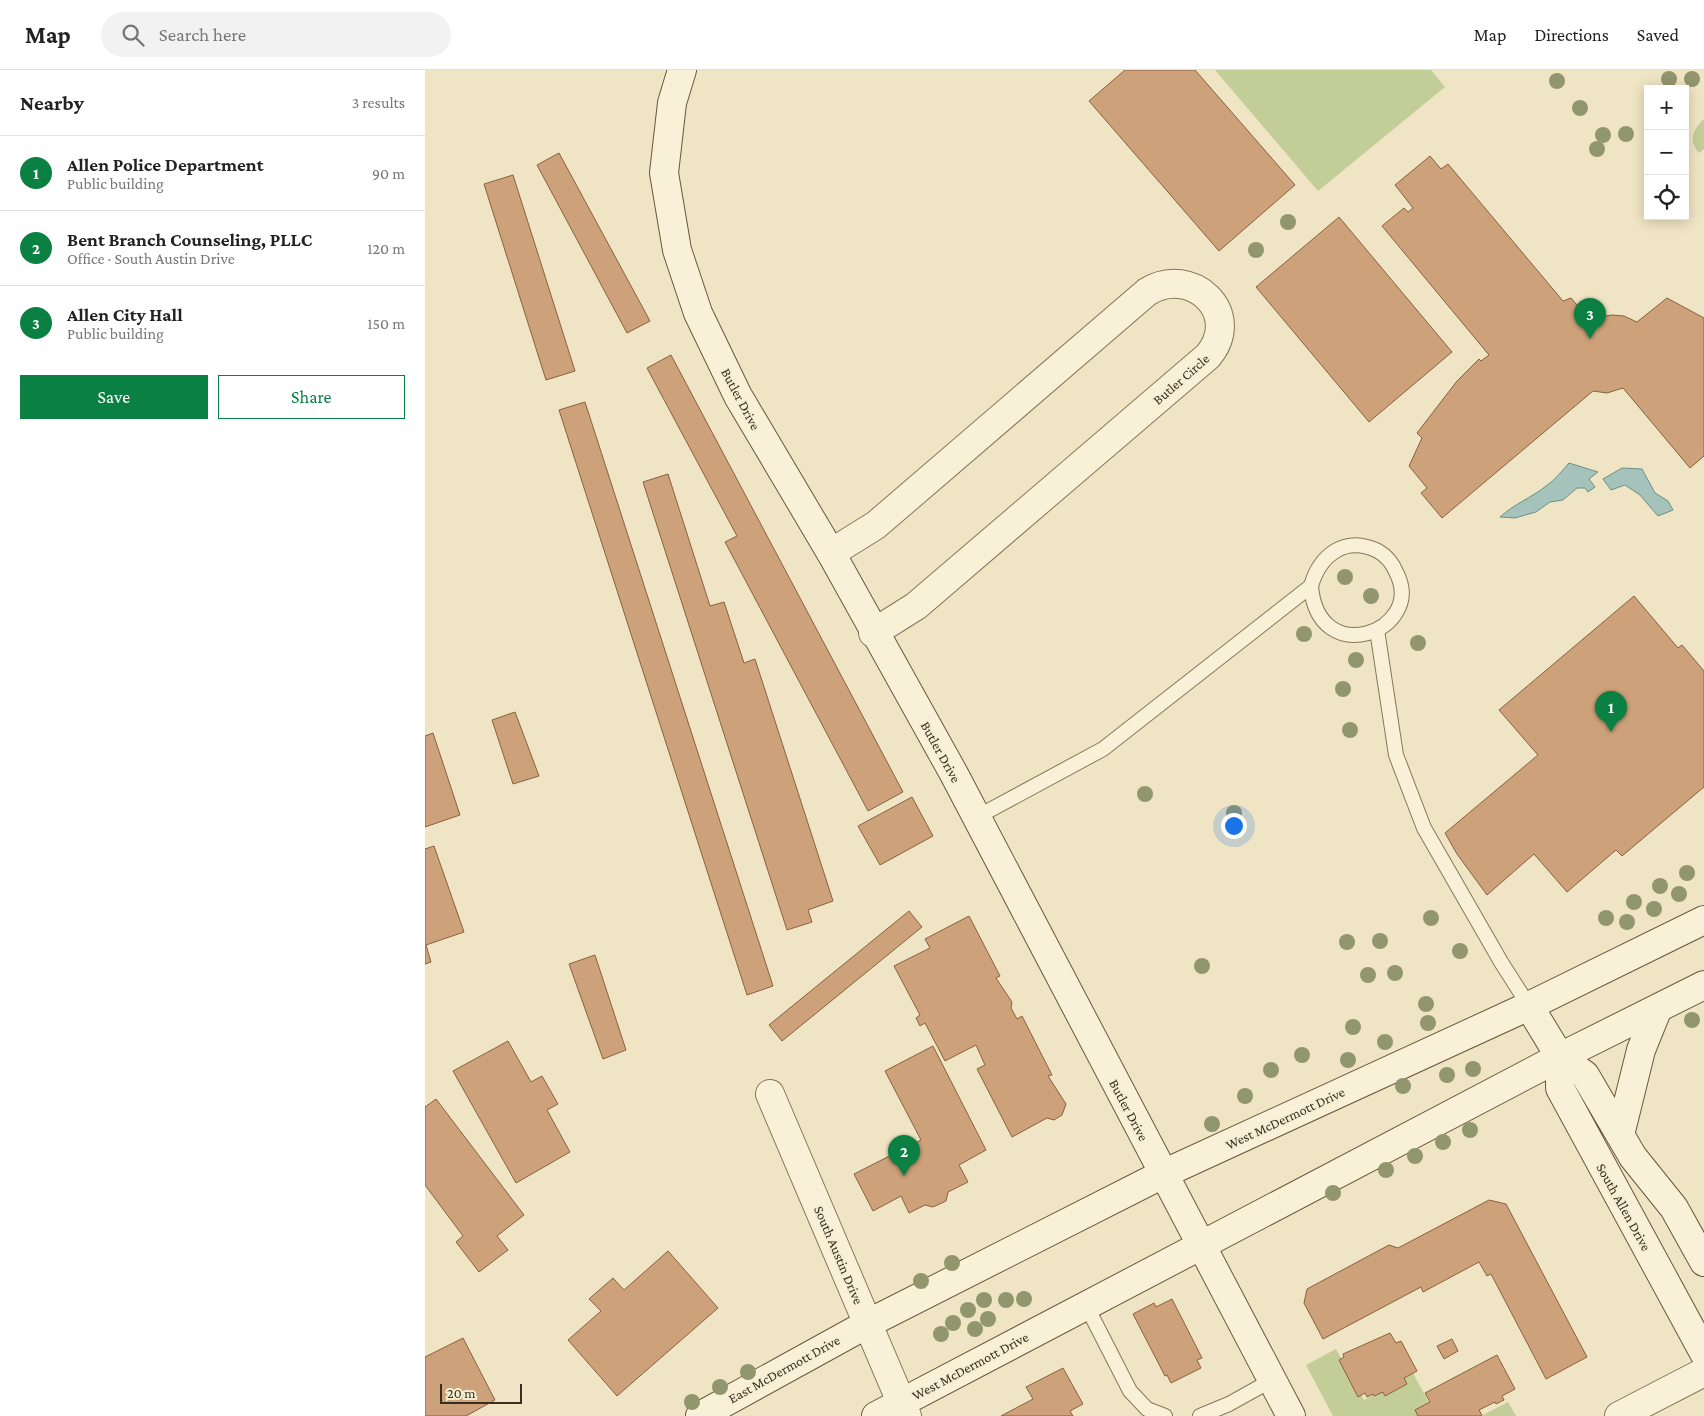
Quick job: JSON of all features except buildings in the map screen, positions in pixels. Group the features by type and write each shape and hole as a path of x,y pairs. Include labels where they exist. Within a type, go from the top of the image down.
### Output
{"street":[{"name":"Butler Drive","path":"682,70 673,103 664,173 677,250 697,313 738,396 831,553 873,633 977,817 1291,1416"},
{"name":"Butler Circle","path":"831,553 876,525 1147,292 1167,282 1178,282 1197,289 1213,305 1220,319 1221,334 1215,348 1208,356 916,606 873,633"},
{"name":"West McDermott Drive","path":"869,1322 1163,1174 1529,1006 1704,920"},
{"name":"West McDermott Drive","path":"905,1409 1086,1305 1560,1057 1704,985"},
{"path":"1529,1006 1560,1057 1585,1075 1633,1157 1674,1208 1704,1262"},
{"path":"1619,1134 1641,1050 1659,1008"},
{"name":"South Allen Drive","path":"1560,1057 1560,1088 1704,1353"},
{"name":"South Austin Drive","path":"770,1094 905,1409"},
{"name":"East McDermott Drive","path":"699,1416 869,1322"},
{"path":"1619,1416 1704,1372"},
{"path":"876,1416 905,1409"}],"lane":[{"path":"1362,546 1379,551 1392,563 1400,578 1401,596 1396,613 1384,626 1369,634 1351,636 1334,631 1320,619 1312,603 1311,586 1316,569 1328,555 1344,547 1362,546"},
{"path":"977,817 1103,749 1311,586"},
{"path":"1377,630 1396,754 1424,828 1501,962 1529,1006"},
{"path":"1086,1305 1130,1391 1147,1409 1165,1416"},
{"path":"1200,1416 1229,1404 1272,1380"}],"green space":[{"path":"1215,70 1431,70 1445,87 1318,191"},
{"path":"1704,119 1704,149 1699,153 1694,144 1693,135"},
{"path":"1336,1349 1364,1400 1413,1373 1436,1416 1333,1416 1306,1365"},
{"path":"1508,1402 1516,1416 1481,1416 1483,1415"}],"water":[{"path":"1569,463 1598,472 1589,479 1595,487 1588,492 1585,488 1577,488 1563,500 1550,502 1536,512 1515,518 1500,517 1549,484"},
{"path":"1622,468 1642,469 1655,493 1668,501 1673,510 1658,516 1640,495 1625,485 1611,490 1603,479"}],"place":[{"name":"Allen City Hall","path":"1590,339"},
{"name":"Allen Police Department","path":"1611,732"},
{"name":"Bent Branch Counseling, PLLC","path":"904,1176"}]}
